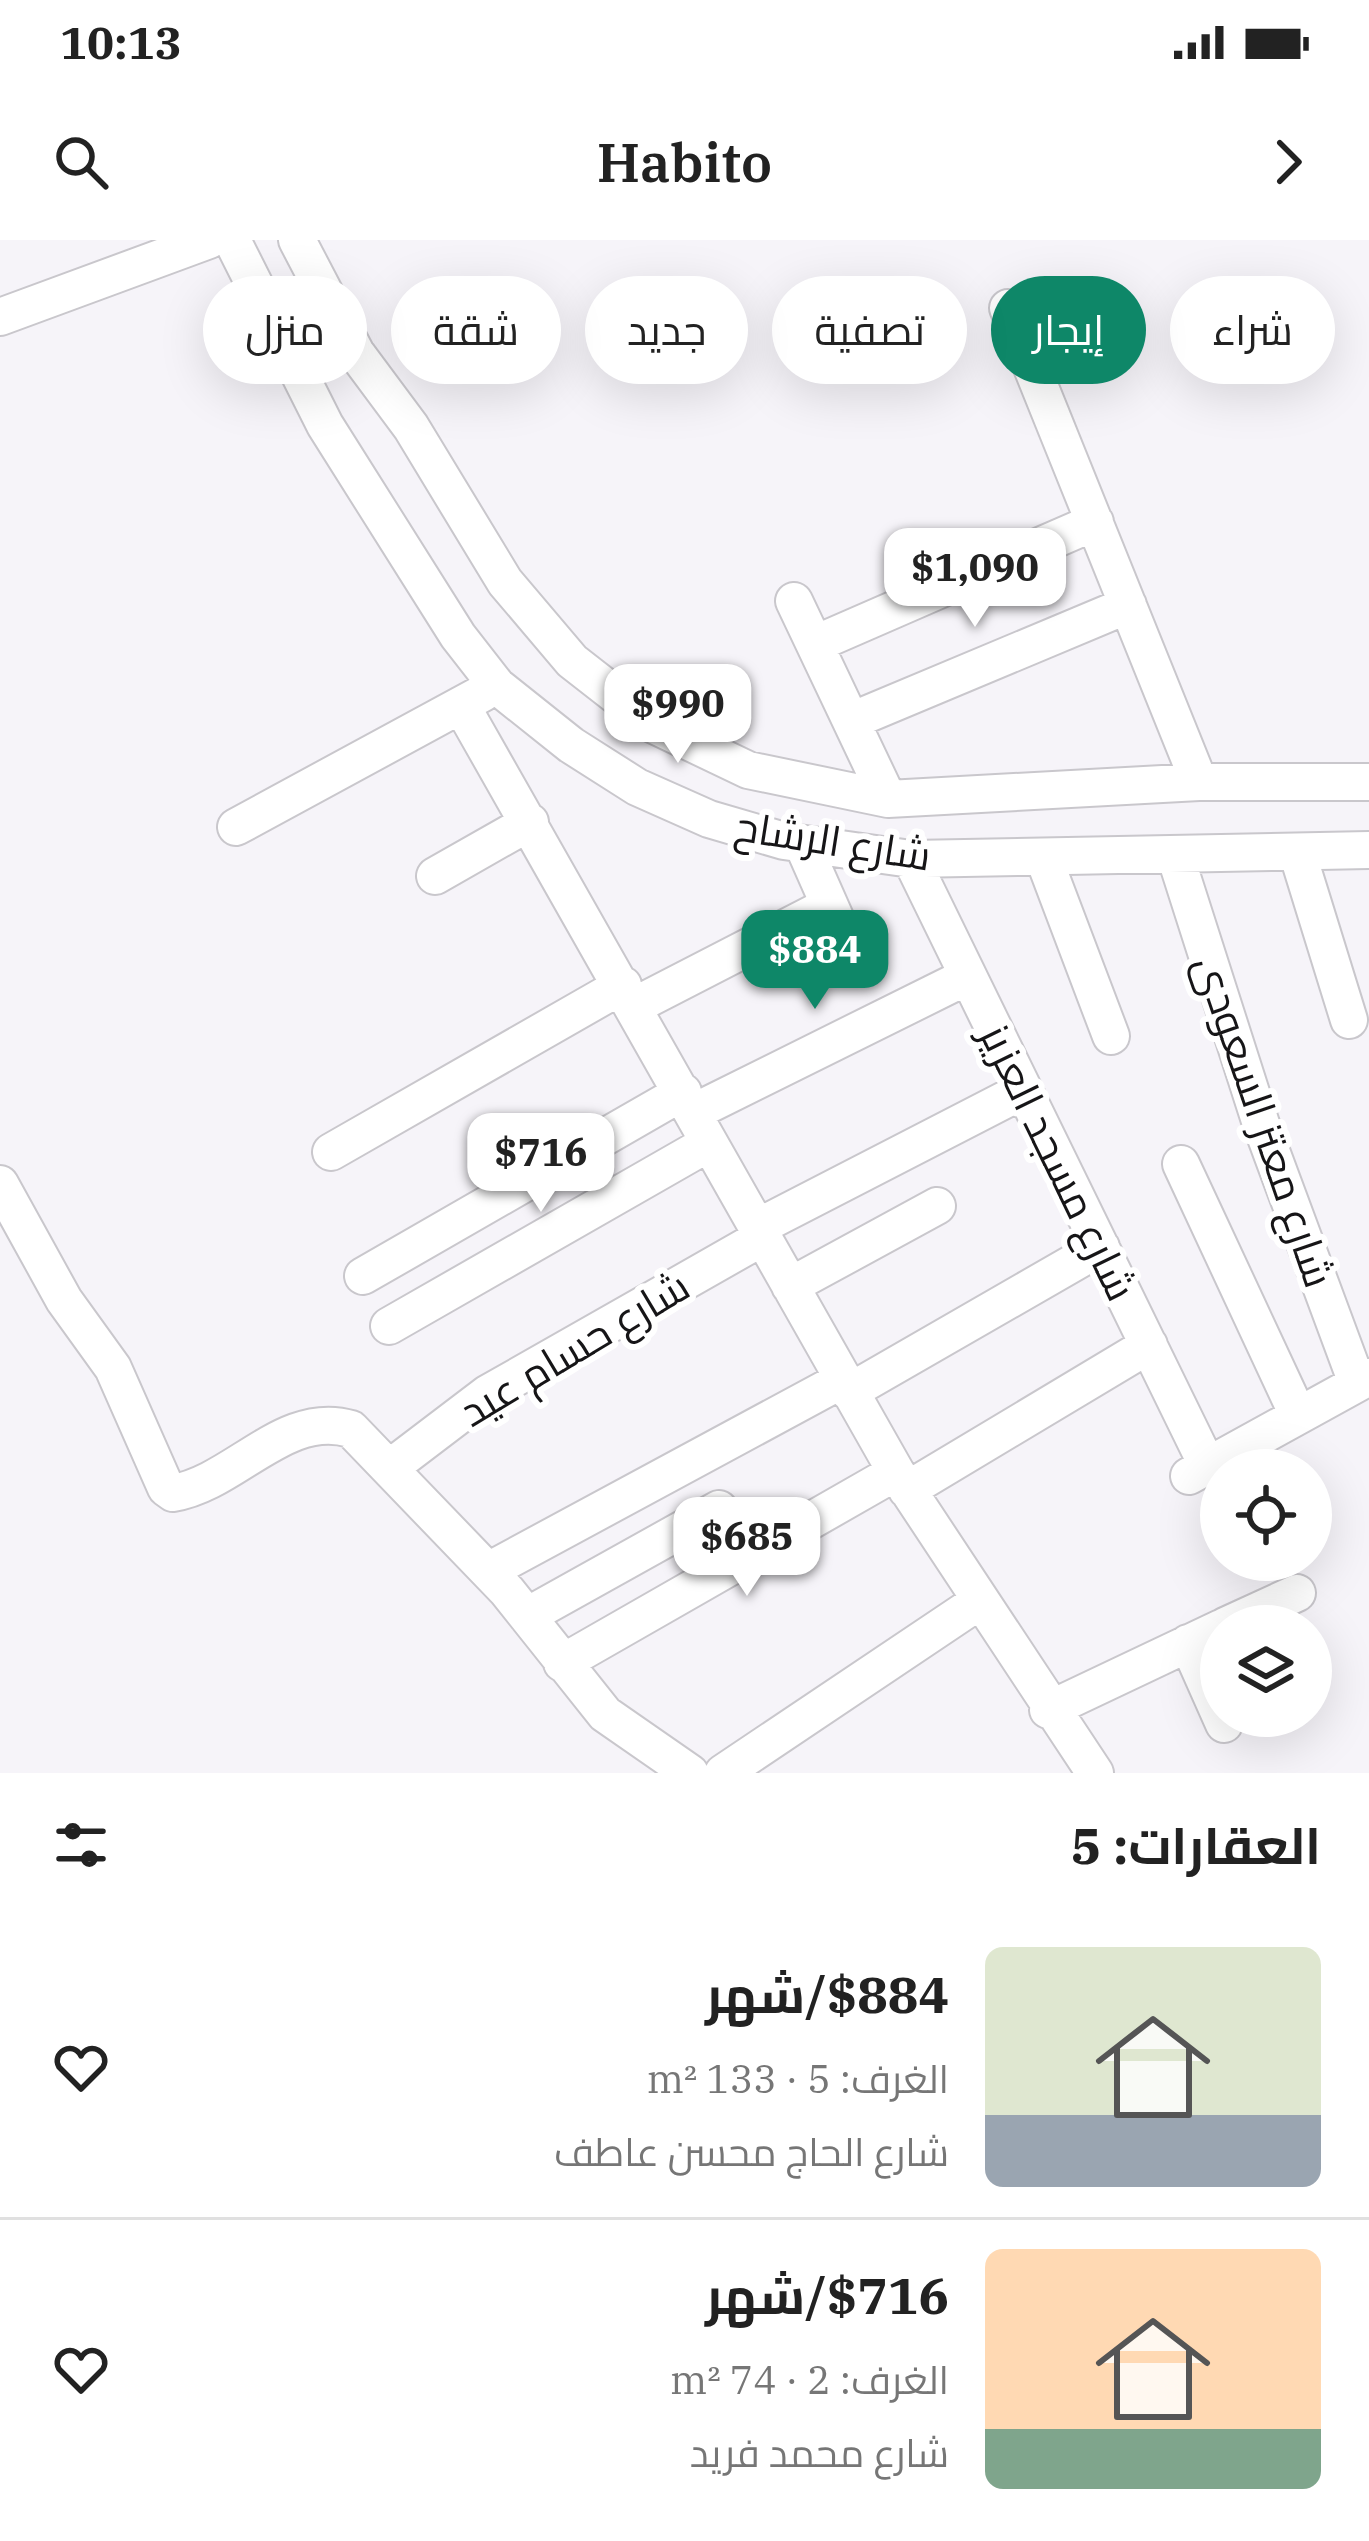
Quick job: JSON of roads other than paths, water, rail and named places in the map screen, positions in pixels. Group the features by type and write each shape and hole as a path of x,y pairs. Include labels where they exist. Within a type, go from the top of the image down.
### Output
{"street":[{"name":"شارع الرشاح","path":"297,240 356,352 411,427 505,582 572,662 654,725 748,770 793,820 911,860 1176,858 1369,850"},
{"name":"شارع الرشاح","path":"230,241 325,425 425,587 496,686 571,745 637,787 709,819 793,820 888,799 1199,782 1369,782"},
{"path":"0,317 230,241"},
{"path":"1040,384 1199,782"},
{"path":"815,644 1095,522"},
{"path":"794,601 888,799"},
{"path":"851,722 1128,605"},
{"path":"236,827 496,686"},
{"path":"461,705 902,1481 1048,1710 1095,1773"},
{"path":"793,820 856,965"},
{"path":"436,876 530,822"},
{"path":"1298,855 1348,1020"},
{"name":"شارع معتز السعودى","path":"1176,858 1261,1124 1363,1380"},
{"path":"1044,859 1111,1036"},
{"name":"شارع مسجد العزيز","path":"911,860 1149,1345 1198,1470 1297,1413"},
{"path":"331,1152 628,995 828,906"},
{"path":"363,1276 695,1116 968,976"},
{"name":"شارع حسام عيد","path":"391,1467 487,1394 761,1232 1024,1090"},
{"path":"389,1326 695,1116"},
{"path":"1181,1164 1297,1413 1363,1380"},
{"path":"0,1184 64,1300 113,1368 161,1480 173,1493 310,1426 332,1423 351,1429 488,1571 605,1714 690,1773"},
{"path":"790,1286 938,1206"},
{"path":"488,1571 846,1386 1101,1247"},
{"path":"562,1663 1149,1345"},
{"path":"527,1616 719,1510"},
{"path":"1271,1605 1297,1593"},
{"path":"723,1773 978,1602"},
{"path":"1048,1710 1200,1638"}]}
